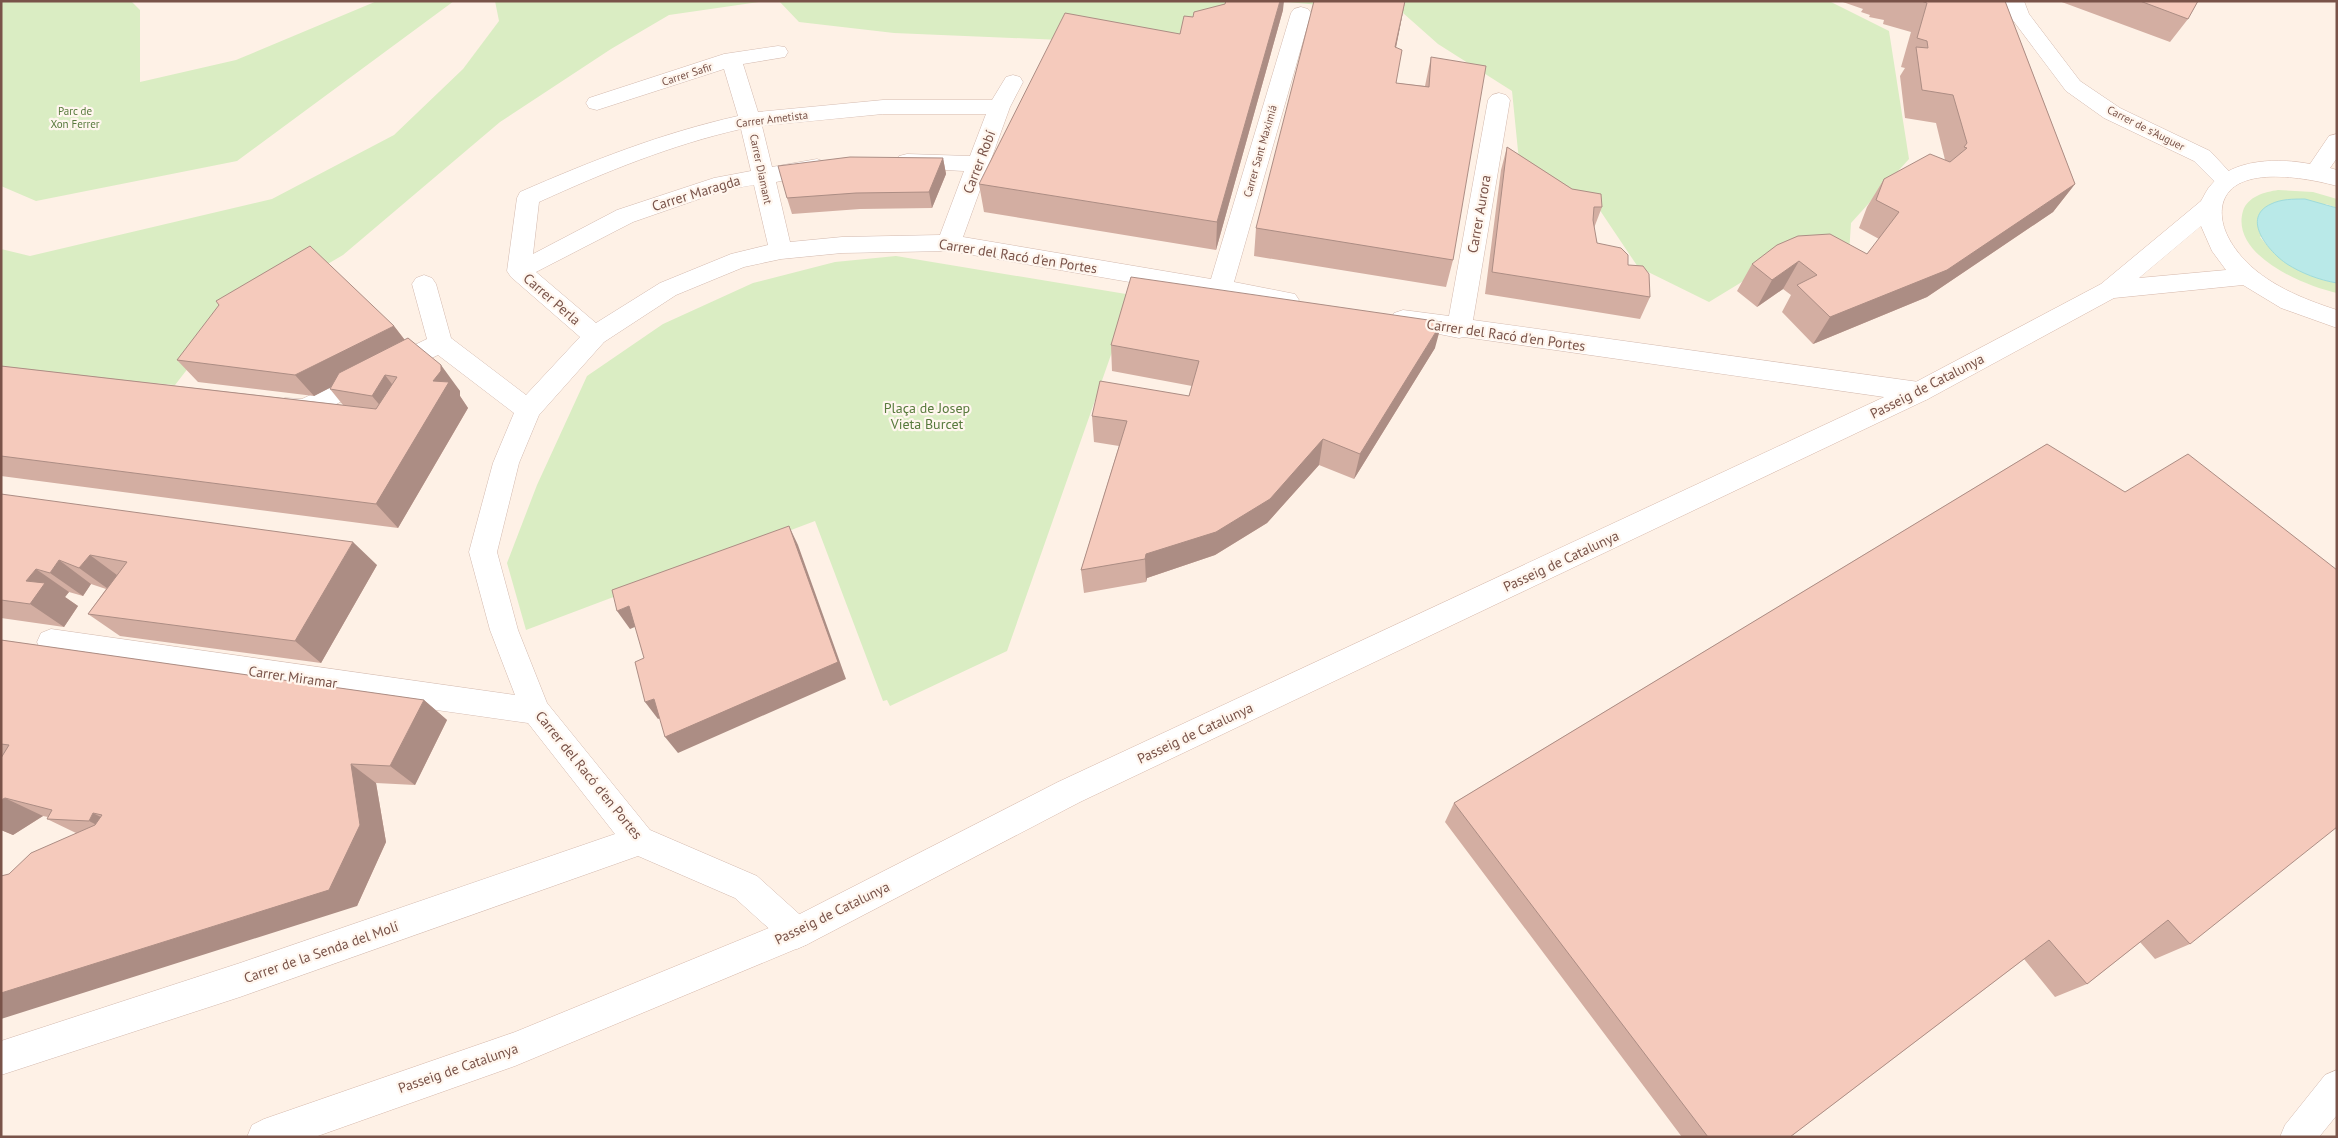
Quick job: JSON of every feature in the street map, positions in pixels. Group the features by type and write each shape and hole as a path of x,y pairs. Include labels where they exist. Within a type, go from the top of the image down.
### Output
{"street":[{"path":"1993,7 2020,6"},
{"name":"Carrer de s'Auguer","path":"2020,6 2073,86 2112,112 2202,156 2227,181"},
{"name":"Carrer Sant Maximiá","path":"1220,290 1301,13"},
{"name":"Carrer Safir","path":"597,103 731,59 778,52"},
{"name":"Carrer Diamant","path":"731,59 750,120 761,175 780,251"},
{"name":"Carrer Robí","path":"949,243 999,107 1013,82"},
{"name":"Carrer Aurora","path":"1459,329 1499,100"},
{"name":"Carrer Ametista","path":"528,198 610,162 693,133 750,120 883,107 999,107"},
{"path":"2227,181 2250,172 2281,168 2326,175 2337,141"},
{"path":"889,161 977,164"},
{"name":"Carrer Maragda","path":"519,271 625,216 722,182 834,165"},
{"name":"Passeig de Catalunya","path":"264,1137 515,1049 797,933 1069,792 1919,392 2109,290 2210,206 2215,192 2227,181"},
{"name":"Carrer Perla","path":"528,198 519,271 595,336"},
{"path":"2210,206 2211,228 2224,252 2248,276 2290,302 2337,319"},
{"name":"Carrer del Racó d'en Portes","path":"797,933 746,888 639,841 536,711 504,630 483,552 506,463 528,410 595,336 668,289 739,260 780,251 842,245 949,243 1306,304"},
{"name":"Passeig de Catalunya","path":"2109,290 2248,276"},
{"path":"424,284 440,344 528,410"},
{"name":"Carrer del Racó d'en Portes","path":"1383,316 1459,329 1919,392"},
{"path":"259,405 305,410 440,344"},
{"name":"Carrer Miramar","path":"51,642 536,711"},
{"name":"Carrer de la Senda del Molí","path":"1,1058 240,980 639,841"},
{"path":"2297,1137 2337,1087"}],"green space":[{"name":"Parc de Xon Ferrer","path":"1,1 131,1 140,10 140,82 236,60 377,1 454,1 237,161 36,201 1,186"},
{"path":"495,1 765,1 669,15 611,49 500,122 343,255 220,327 175,385 1,370 1,249 30,256 272,199 394,135 463,69 499,21"},
{"path":"779,1 1233,1 1161,48 1061,40 894,33 799,22"},
{"path":"1277,1 1829,1 1889,31 1909,159 1851,223 1848,269 1791,252 1709,302 1638,267 1595,203 1519,161 1512,91 1438,44 1403,13"},
{"path":"2278,190 2313,192 2337,199 2337,208 2326,204 2260,237 2275,253 2294,267 2315,277 2337,283 2337,293 2289,276 2258,254 2248,241 2242,227 2245,206 2253,198"},
{"name":"Plaça de Josep Vieta Burcet","path":"896,256 1132,295 1007,651 890,706 887,700 883,701 815,521 526,630 507,563 537,485 587,376 663,324 753,283 835,262"}],"water":[{"path":"2305,199 2337,208 2337,283 2310,276 2287,264 2273,252 2261,235 2258,218 2262,210 2279,201"}],"building":[{"path":"1226,1 1280,1 1217,222 979,184 1065,13 1180,34 1184,16 1193,17 1194,12 1225,4"},
{"path":"1314,1 1405,1 1395,47 1402,50 1396,83 1429,87 1431,57 1486,66 1453,260 1256,228"},
{"path":"1921,1 2005,1 2075,184 1947,270 1830,317 1797,285 1817,275 1799,261 1772,280 1752,264 1777,245 1798,236 1830,234 1867,254 1899,212 1876,200 1884,179 1930,154 1950,162 1967,148 1964,147 1967,143 1953,95 1922,90 1916,47 1928,48 1927,41 1917,38 1927,3"},
{"path":"2140,1 2198,1 2188,19"},
{"path":"1507,147 1572,189 1601,194 1602,207 1594,207 1593,220 1597,243 1621,248 1628,255 1628,265 1643,266 1649,274 1650,297 1492,272"},
{"path":"850,157 943,158 929,192 856,193 787,198 778,166"},
{"path":"310,246 394,326 295,375 177,360 219,305 216,301"},
{"path":"1131,277 1442,322 1360,454 1323,439 1270,499 1216,532 1146,554 1145,559 1081,570 1127,421 1092,416 1100,381 1189,396 1199,361 1111,345"},
{"path":"408,338 441,365 441,371 433,381 449,382 376,504 1,456 1,366 376,409 397,377 385,375 372,396 330,389 339,373"},
{"path":"2047,444 2125,492 2188,454 2337,570 2337,827 2190,944 2168,920 2087,984 2049,940 1790,1137 1708,1137 1454,803"},
{"path":"1,494 353,542 295,641 88,614 127,562 90,555 79,568 59,560 50,573 36,569 26,581 45,583 30,604 1,600"},
{"path":"789,526 838,662 665,737 654,699 645,702 635,662 644,658 629,606 617,611 612,590"},
{"path":"1,640 424,700 390,766 351,764 360,825 329,890 1,993 1,876 9,874 31,853 95,825 102,815 93,813 89,821 47,819 52,810 5,798 1,800 1,758 9,745 1,744"}]}
